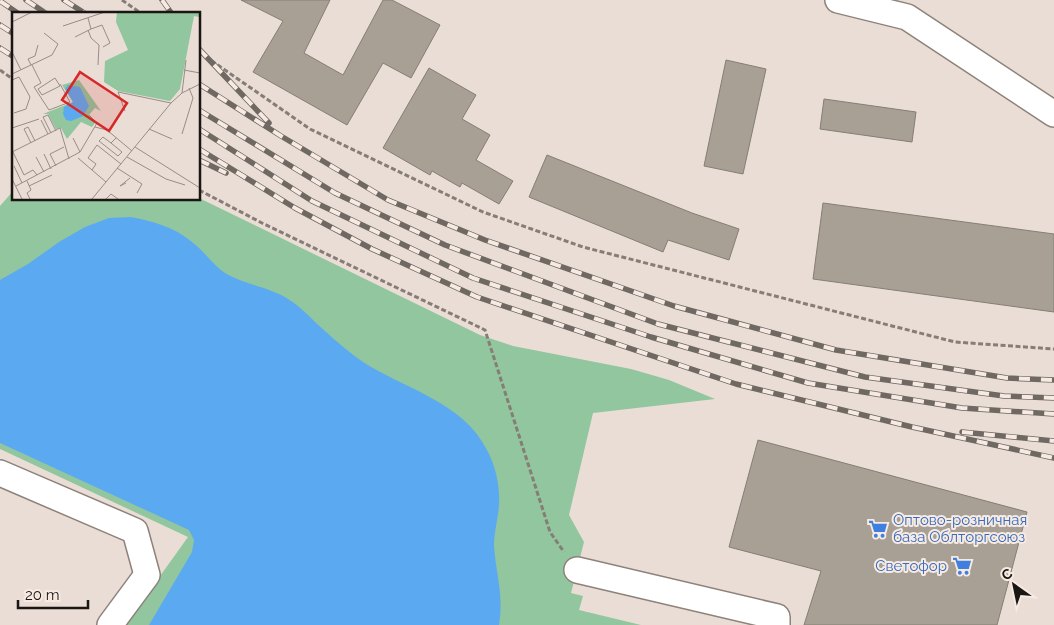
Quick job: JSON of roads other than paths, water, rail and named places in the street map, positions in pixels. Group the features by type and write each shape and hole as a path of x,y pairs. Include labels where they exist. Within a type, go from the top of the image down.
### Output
{"lane":[{"path":"838,0 907,16 1054,114"},
{"path":"0,473 135,531 147,575 110,625"},
{"path":"577,570 777,621"}],"water":[{"path":"130,217 155,223 178,232 225,273 288,299 358,359 448,408 477,434 490,456 499,491 494,546 501,604 499,625 149,625 192,552 194,540 189,530 0,443 0,280 85,227 109,218"}],"railway":[{"path":"26,0 44,12"},
{"path":"64,0 83,12"},
{"path":"162,0 171,12"},
{"path":"0,1 16,12"},
{"path":"0,25 12,33"},
{"path":"0,48 12,56"},
{"path":"200,50 269,123"},
{"path":"200,85 388,200 485,240 674,306 836,350 1007,378 1054,380"},
{"path":"200,111 335,193 445,245 658,324 865,377 1004,396 1054,398"},
{"path":"200,130 312,201 473,278 651,337 808,383 962,408 1054,414"},
{"path":"200,150 295,208 372,249 477,297 736,384 912,427 1054,458"},
{"path":"200,160 226,173"},
{"path":"962,432 1054,441"}],"place":[{"name":"Оптово-розничная база Облторгсоюз","path":"878,529"},
{"name":"Светофор","path":"962,566"}]}
